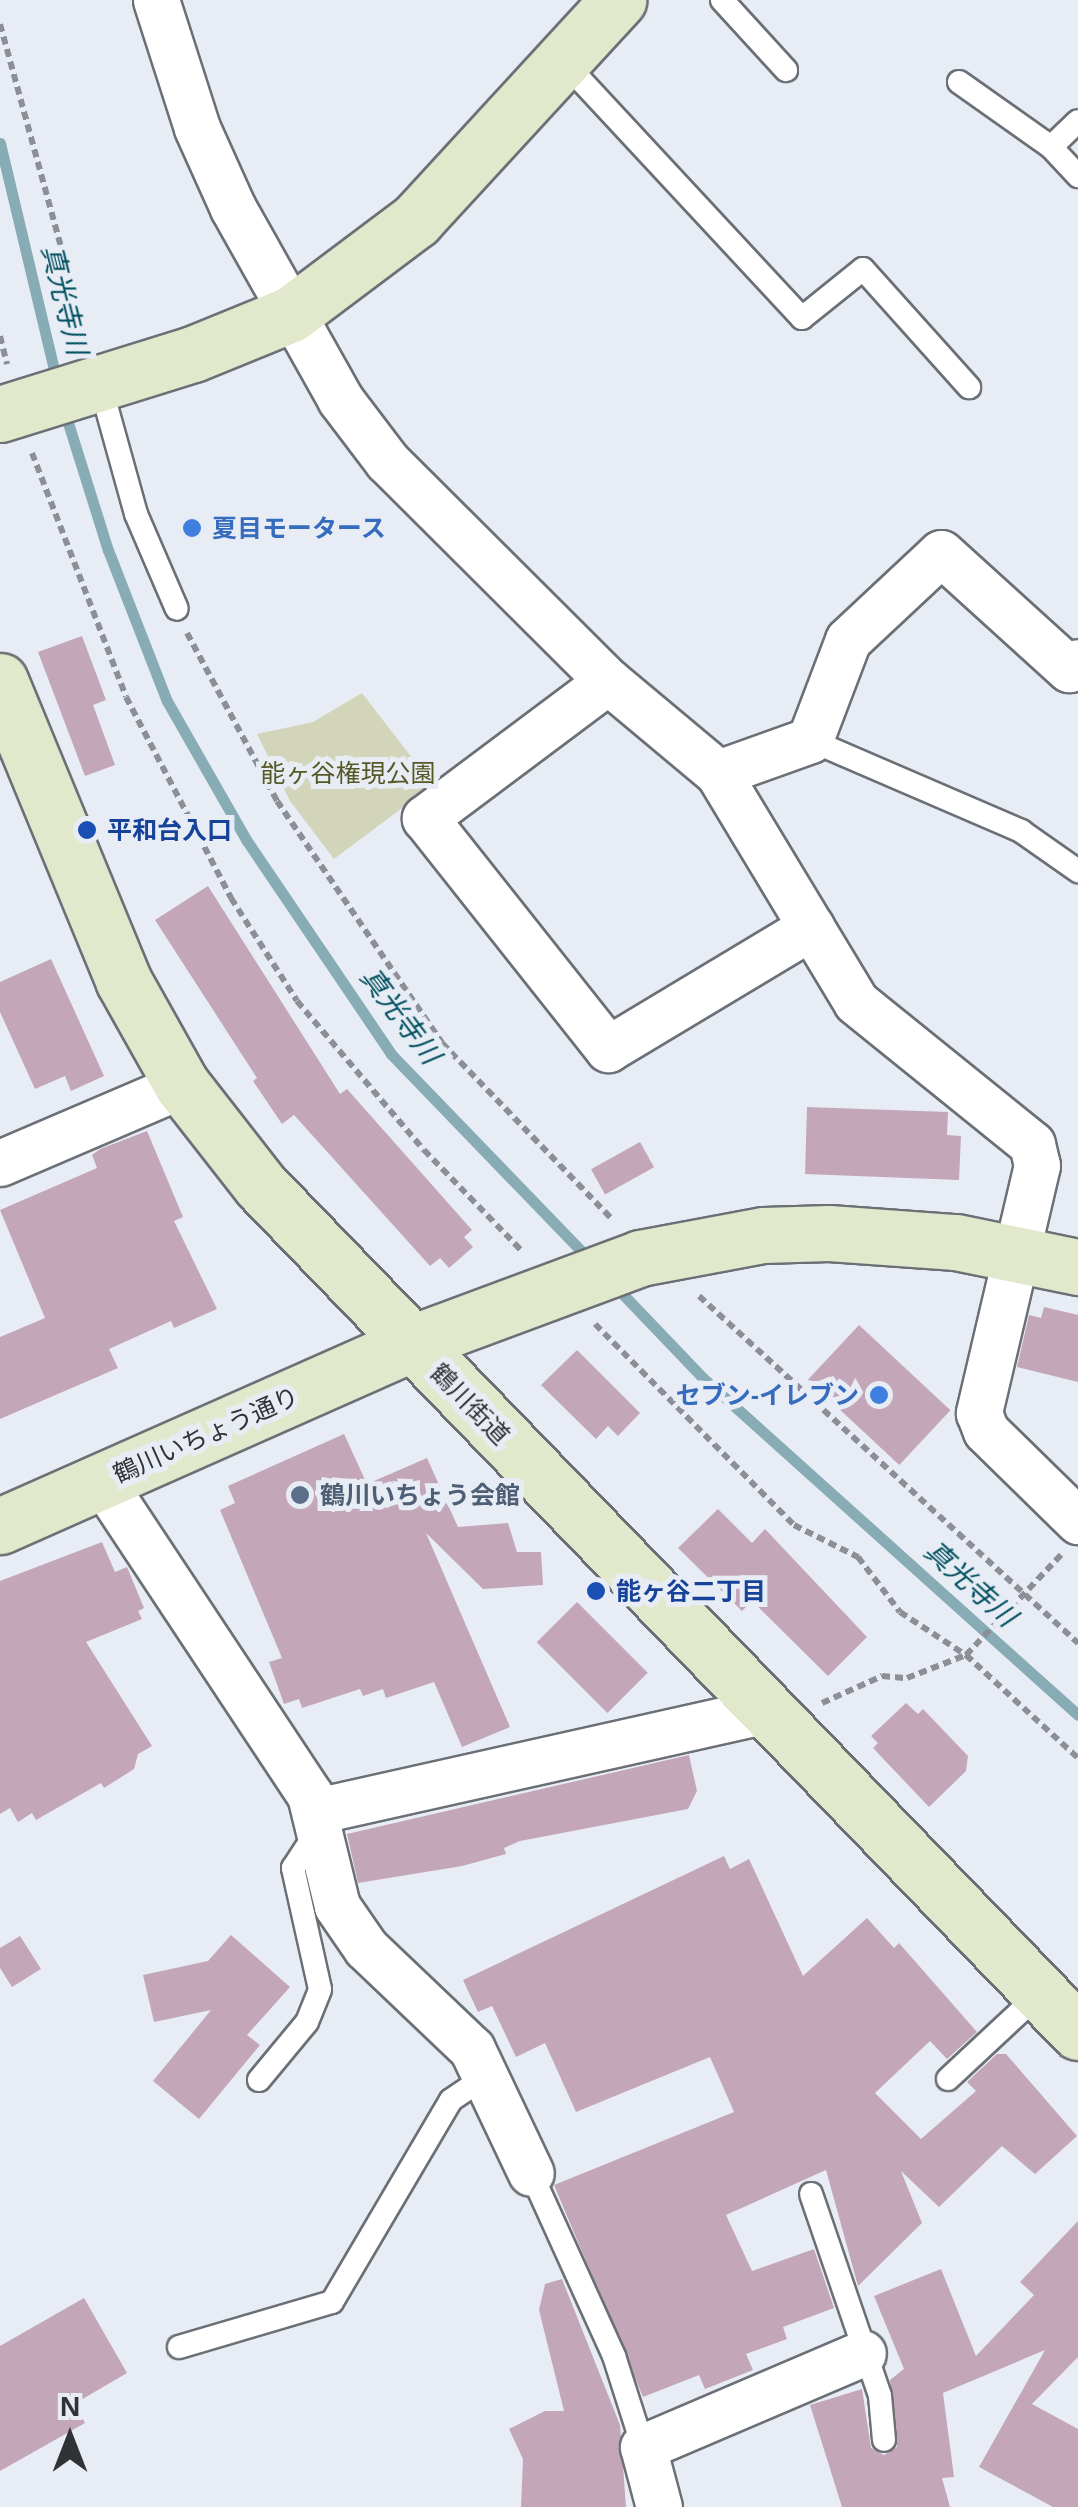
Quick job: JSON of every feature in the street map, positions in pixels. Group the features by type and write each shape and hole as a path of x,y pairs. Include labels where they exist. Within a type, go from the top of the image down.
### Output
{"street":[{"path":"156,0 198,128 291,314 340,399 387,461 608,681 718,773 856,1002 1032,1144 1037,1165 979,1412 986,1431 1073,1534"},
{"path":"17,409 91,370 291,314 416,220 618,0"},
{"path":"718,773 810,740 848,640 941,552 1075,668"},
{"name":"鶴川街道","path":"0,681 123,980 182,1084 261,1186 762,1711 1078,2032"},
{"path":"608,681 424,818 608,1048 811,926"},
{"path":"0,1163 182,1084"},
{"name":"鶴川いちょう通り","path":"0,1526 412,1343 576,1296 627,1239 730,1240 829,1233 1017,1252 1078,1267"},
{"path":"102,1481 318,1819 337,1906 366,1948 472,2049 531,2173"},
{"path":"318,1819 762,1711"},
{"path":"658,2507 643,2447 864,2353"}],"lane":[{"path":"722,0 786,70"},
{"path":"561,59 802,318 863,268 969,387"},
{"path":"960,82 1051,146 1078,176"},
{"path":"1051,146 1078,121"},
{"path":"91,370 136,514 176,609"},
{"path":"810,740 1021,832 1078,871"},
{"path":"259,2080 307,2022 320,1989 293,1868 318,1819"},
{"path":"948,2079 1039,1994"},
{"path":"179,2348 332,2302 451,2100 484,2078"},
{"path":"531,2173 608,2339 643,2447"},
{"path":"812,2194 880,2396 884,2440"}],"path":[{"path":"0,24 91,370"},
{"path":"0,336 17,409 126,697 231,898 297,1001 424,1150 521,1250"},
{"path":"176,609 277,801 355,923 442,1043 627,1239"},
{"path":"690,1283 1078,1643"},
{"path":"576,1296 794,1525 846,1548 900,1612 966,1655 1078,1758"},
{"path":"762,1711 822,1703 882,1676 907,1678 966,1655 1026,1595 1073,1534"}],"green space":[{"name":"能ヶ谷権現公園","path":"362,693 433,785 334,859 290,801 257,734 313,722"}],"building":[{"path":"82,636 106,700 93,705 115,765 85,776 38,652"},
{"path":"208,886 340,1094 347,1089 472,1230 464,1237 473,1247 449,1268 440,1258 430,1266 294,1115 282,1124 253,1081 257,1078 155,920"},
{"path":"51,959 104,1076 71,1091 65,1076 35,1089 0,1012 0,982"},
{"path":"807,1107 948,1112 947,1135 961,1136 959,1180 805,1174"},
{"path":"147,1131 183,1217 174,1221 217,1309 174,1328 171,1321 109,1349 118,1368 0,1419 0,1337 45,1318 0,1210 97,1168 92,1155 100,1149"},
{"path":"640,1142 654,1167 605,1195 591,1169"},
{"path":"1044,1307 1078,1315 1078,1382 1017,1367 1029,1315 1041,1318"},
{"name":"セブン-イレブン","path":"859,1325 950,1410 899,1465 808,1380"},
{"path":"577,1350 640,1413 618,1436 608,1426 596,1439 541,1385"},
{"path":"344,1434 367,1484 427,1458 458,1527 508,1523 517,1552 541,1552 543,1585 483,1589 426,1533 510,1727 462,1747 434,1682 386,1698 383,1689 363,1696 360,1689 302,1708 299,1699 284,1704 269,1662 282,1658 220,1510 235,1503 228,1486"},
{"path":"718,1509 752,1543 765,1529 867,1637 828,1676 752,1601 742,1611 678,1548"},
{"path":"102,1542 115,1572 127,1567 144,1608 138,1611 142,1619 86,1642 152,1746 138,1754 134,1769 104,1788 101,1783 36,1820 32,1813 18,1822 10,1808 0,1814 0,1581"},
{"path":"577,1602 648,1673 607,1713 537,1642"},
{"path":"906,1703 918,1714 923,1709 968,1756 966,1771 929,1807 873,1748 878,1743 871,1736"},
{"path":"689,1755 697,1791 688,1809 520,1841 504,1848 506,1854 462,1866 358,1883 347,1834"},
{"path":"724,1856 730,1869 749,1859 803,1976 867,1918 894,1948 899,1943 977,2032 947,2059 930,2041 875,2093 921,2139 976,2091 967,2082 997,2054 1006,2054 1077,2136 1035,2174 1002,2146 939,2207 901,2171 922,2223 858,2286 826,2170 726,2215 752,2271 814,2249 834,2308 783,2327 787,2339 746,2354 753,2370 705,2389 699,2375 643,2397 554,2185 734,2112 710,2057 576,2112 545,2043 516,2057 492,2006 478,2012 463,1980"},
{"path":"231,1935 290,1987 247,2035 260,2045 199,2119 153,2081 211,2010 154,2022 143,1975 208,1961"},
{"path":"20,1936 41,1969 12,1987 0,1968 0,1948"},
{"path":"1078,2221 1078,2357 1032,2404 1078,2429 1078,2507 1053,2507 979,2467 1045,2350 943,2393 954,2477 942,2478 950,2507 842,2507 810,2405 862,2389 871,2448 884,2455 897,2447 890,2380 904,2369 874,2296 941,2269 976,2356 1034,2295 1020,2282"},
{"path":"562,2279 620,2425 626,2507 521,2507 523,2459 509,2429 545,2411 564,2411 539,2310 545,2284"},
{"path":"84,2298 127,2373 74,2404 85,2423 0,2471 0,2346"}],"waterway":[{"name":"真光寺川","path":"0,143 57,382"},
{"name":"真光寺川","path":"64,410 108,550 167,701 247,841 391,1054 592,1262"},
{"name":"真光寺川","path":"615,1286 703,1378 1078,1715"}],"place":[{"name":"夏目モータース","path":"192,528"},
{"name":"平和台入口","path":"87,830"},
{"name":"セブン-イレブン","path":"879,1395"},
{"name":"鶴川いちょう会館","path":"300,1495"},
{"name":"能ヶ谷二丁目","path":"596,1591"}]}
